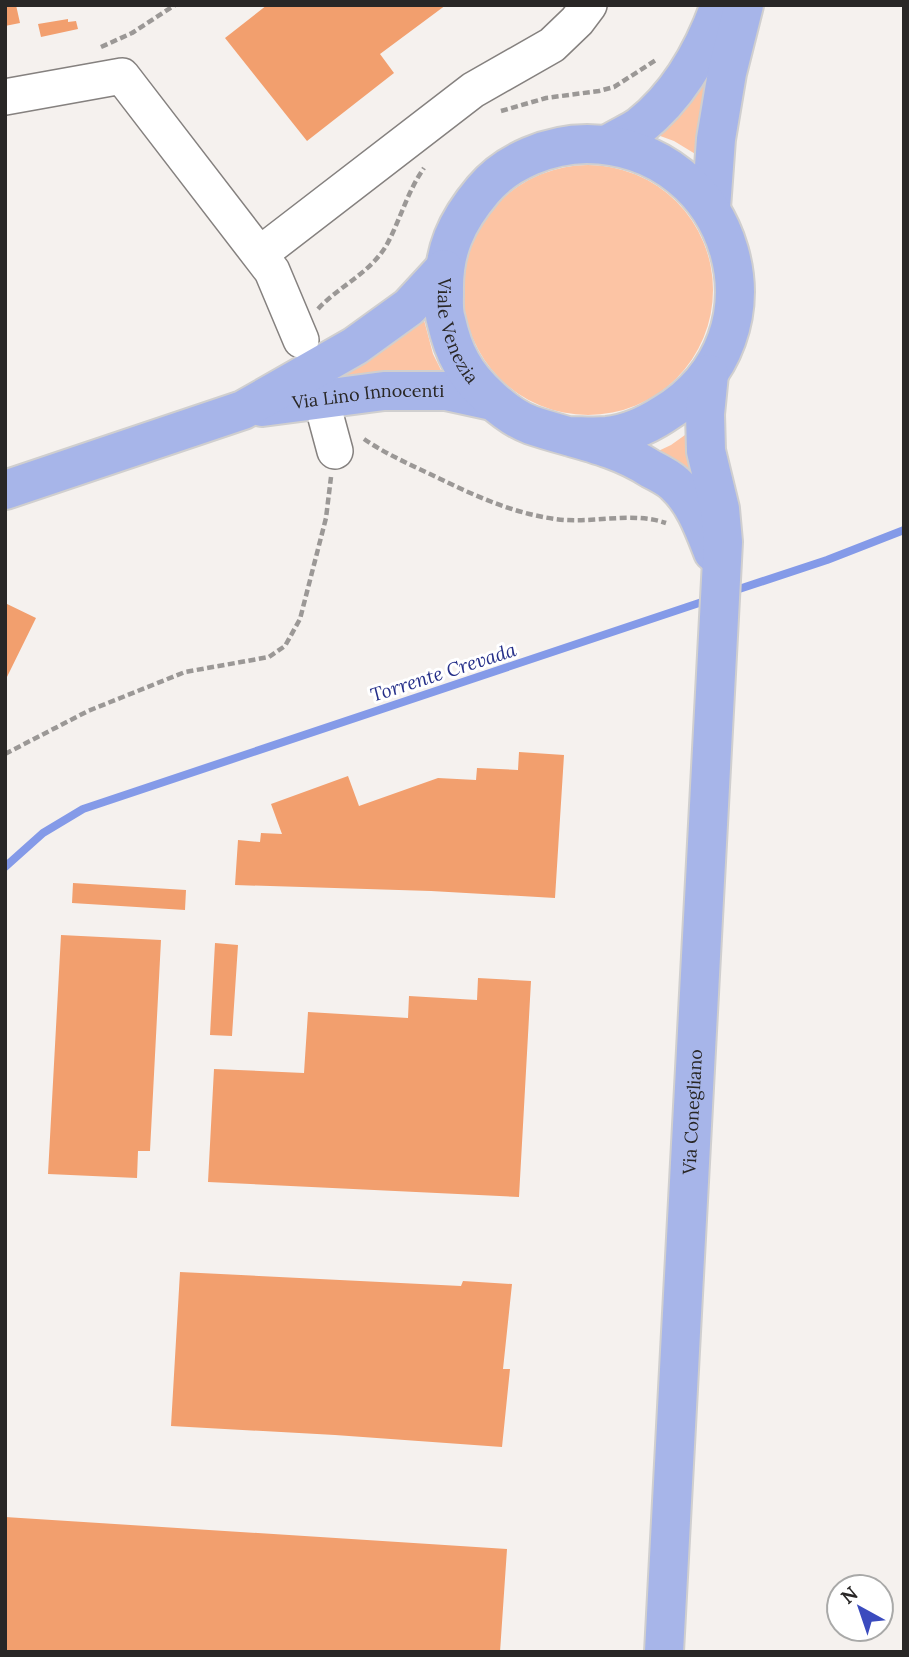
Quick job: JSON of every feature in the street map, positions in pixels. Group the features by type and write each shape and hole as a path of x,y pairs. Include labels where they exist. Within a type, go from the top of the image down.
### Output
{"main road":[{"path":"607,145 640,126 676,89 710,34 720,5"},
{"path":"711,208 718,126 727,73 744,5"},
{"name":"Viale Venezia","path":"568,436 608,436 647,425 682,404 709,374 729,335 736,291 730,248 711,208 683,177 647,155 607,145 574,144 542,151 513,165 496,178 467,209 452,238 444,269 445,317 461,363 492,401 527,424 629,455 675,484 699,517 721,573"},
{"name":"Via Lino Innocenti","path":"243,410 355,346 409,307 444,269"},
{"name":"Viale Venezia","path":"709,374 705,414 706,451 720,509 723,542 721,573"},
{"name":"Via Lino Innocenti","path":"5,490 243,410 384,391 446,391 492,401"},
{"name":"Via Conegliano","path":"664,1652 721,573"}],"lane":[{"path":"260,254 473,90 552,45 589,5"},
{"path":"5,97 122,76 272,271 301,340"},
{"path":"325,414 346,442"}],"path":[{"path":"94,50 132,33 175,5"},
{"path":"5,754 88,711 185,672 269,657 285,646 300,619 346,442 390,455 497,505 564,520 654,519 676,530"}],"shaded area":[{"path":"716,50 696,134 697,155 674,141 652,133"},
{"path":"576,165 600,165 647,179 677,201 704,242 711,266 711,314 704,338 677,379 636,406 600,415 576,415 529,401 508,387 491,370 477,349 468,326 463,302 463,278 477,231 491,210 508,193 529,179 552,170"},
{"path":"423,316 433,354 443,374 327,381"},
{"path":"692,430 700,489 654,453"}],"building":[{"path":"5,5 16,5 20,23 5,26"},
{"path":"267,5 446,5 380,54 394,73 307,141 225,38"},
{"path":"68,19 68,22 76,21 78,29 41,37 38,24"},
{"path":"5,603 36,618 5,681"},
{"path":"519,752 564,755 555,898 235,885 238,840 260,842 261,833 282,834 271,804 348,776 359,806 438,778 476,780 477,768 518,770"},
{"path":"73,883 186,890 185,910 72,903"},
{"path":"61,935 161,940 150,1151 138,1151 137,1178 48,1174"},
{"path":"215,943 238,945 232,1036 210,1035"},
{"path":"478,978 531,981 519,1197 208,1182 214,1069 304,1073 308,1012 408,1018 409,996 477,1000"},
{"path":"180,1272 461,1286 463,1281 512,1284 503,1369 510,1369 502,1447 171,1426"},
{"path":"5,1517 507,1549 500,1652 5,1652"}],"waterway":[{"name":"Torrente Crevada","path":"730,592 827,560 904,530"},
{"name":"Torrente Crevada","path":"5,867 43,833 83,809 708,600"}]}
